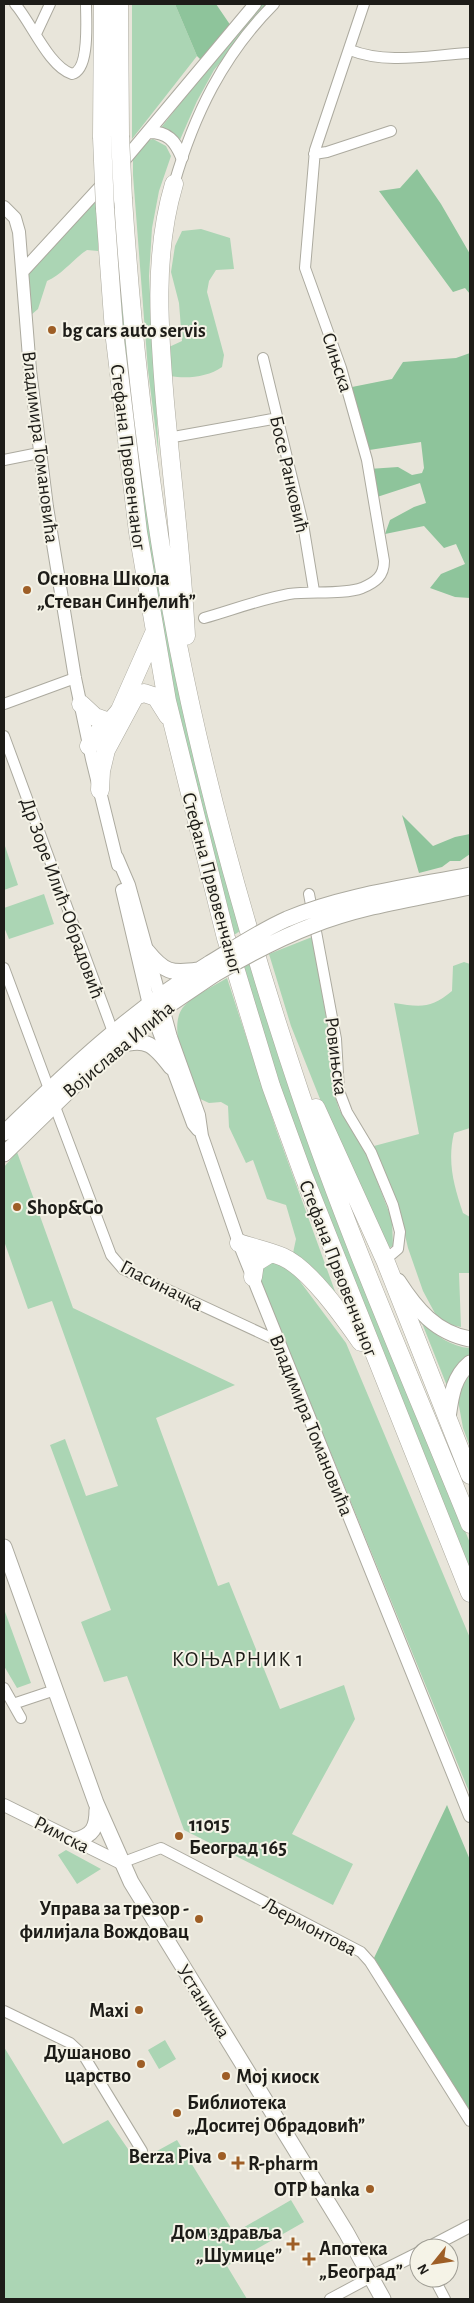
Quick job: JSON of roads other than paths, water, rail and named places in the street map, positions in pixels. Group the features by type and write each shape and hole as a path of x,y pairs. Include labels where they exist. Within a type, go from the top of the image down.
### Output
{"highway":[{"path":"95,4 111,137"},
{"path":"111,137 119,4"},
{"name":"Стефана Првовенчаног","path":"111,137 123,199 134,342 160,542 190,699 234,876 289,1060 341,1205 470,1524"},
{"name":"Стефана Првовенчаног","path":"111,137 104,209 123,416 138,532 173,724 226,938 255,1035 303,1174 470,1593"},
{"path":"174,184 162,235 160,269 161,348 185,606 190,699"},
{"path":"89,746 97,732 120,710 155,630"},
{"path":"100,790 101,771 106,750 135,696 144,692 153,695 173,724"},
{"path":"80,704 95,717 109,722"},
{"path":"289,1060 331,1138 386,1260 470,1474"},
{"path":"239,1243 285,1258 312,1281 377,1363"},
{"path":"253,1277 255,1263 258,1259 271,1253"}],"main road":[{"name":"Војислава Илића","path":"4,1133 49,1089 113,1032 156,1006 259,933 300,915 348,899 470,875"},
{"name":"Војислава Илића","path":"208,969 329,919 384,904 470,887"},
{"path":"147,950 158,964 167,970 182,972 208,969"},
{"name":"Војислава Илића","path":"4,1154 156,1006"},
{"path":"113,1048 136,1041 148,1044 160,1052 171,1067"},
{"path":"386,1260 406,1292 425,1315 445,1331 470,1339"},
{"path":"448,1418 454,1385 462,1371 470,1363"},
{"name":"Устаничка","path":"4,1547 96,1803 122,1863 143,1903 325,2198 383,2299"},
{"path":"75,1840 89,1835 96,1827 96,1803"}],"street":[{"path":"15,4 60,67 69,74 79,72 82,67 95,4"},
{"path":"36,34 50,4"},
{"path":"23,271 148,132 255,4"},
{"path":"174,184 200,108 212,86 252,28 274,4"},
{"name":"Сињска","path":"314,591 356,590 375,581 384,571 384,561 367,460 341,368 305,268 314,154 364,4"},
{"path":"350,50 365,56 382,58 470,53"},
{"path":"314,154 327,152 391,131"},
{"path":"148,132 163,133 169,136 177,145 182,157"},
{"name":"Владимира Томановића","path":"4,208 15,218 20,239 30,370 39,453 80,704 117,857 119,876 156,1006 171,1067 193,1124 202,1136"},
{"path":"20,239 32,246 45,246"},
{"name":"Босе Ранковић","path":"263,358 303,524 314,591"},
{"path":"168,438 278,418"},
{"path":"4,460 39,453"},
{"path":"204,618 286,595 314,591"},
{"path":"4,704 75,678"},
{"name":"Др Зоре Илић-Обрадовић","path":"4,736 113,1032"},
{"name":"Владимира Томановића","path":"117,857 129,885 147,950 156,1006 171,1037 199,1115 202,1136 239,1243 470,1816"},
{"name":"Ровињска","path":"309,894 336,1039 337,1075 342,1103 371,1152 400,1232 398,1249 386,1260"},
{"path":"4,968 49,1089"},
{"name":"Гласиначка","path":"54,1104 111,1256 116,1264 123,1269 280,1342"},
{"path":"4,1688 21,1718"},
{"path":"14,1704 55,1690"},
{"name":"Римска","path":"4,1805 122,1863"},
{"name":"Љермонтова","path":"122,1863 161,1848 364,1954 470,2121"},
{"path":"4,2011 75,2045 84,2056 142,2151"},
{"path":"447,2238 470,2226"},
{"path":"330,2299 409,2258"}],"place":[{"name":"bg cars auto servis","path":"52,330"},
{"name":"Основна Школа „Стеван Синђелић”","path":"27,590"},
{"name":"Shop&Go","path":"17,1207"},
{"name":"11015 Београд 165","path":"179,1836"},
{"name":"Управа за трезор - филијала Вождовац","path":"199,1919"},
{"name":"Maxi","path":"139,2010"},
{"name":"Душаново царство","path":"141,2064"},
{"name":"Мој киоск","path":"226,2076"},
{"name":"Библиотека „Доситеј Обрадовић”","path":"177,2113"},
{"name":"Berza Piva","path":"222,2156"},
{"name":"R-pharm","path":"238,2163"},
{"name":"OTP banka","path":"370,2189"},
{"name":"Дом здравља „Шумице”","path":"293,2244"},
{"name":"Апотека „Београд”","path":"309,2259"}],"district":[{"name":"КОЊАРНИК 1","path":"238,1659"}]}
